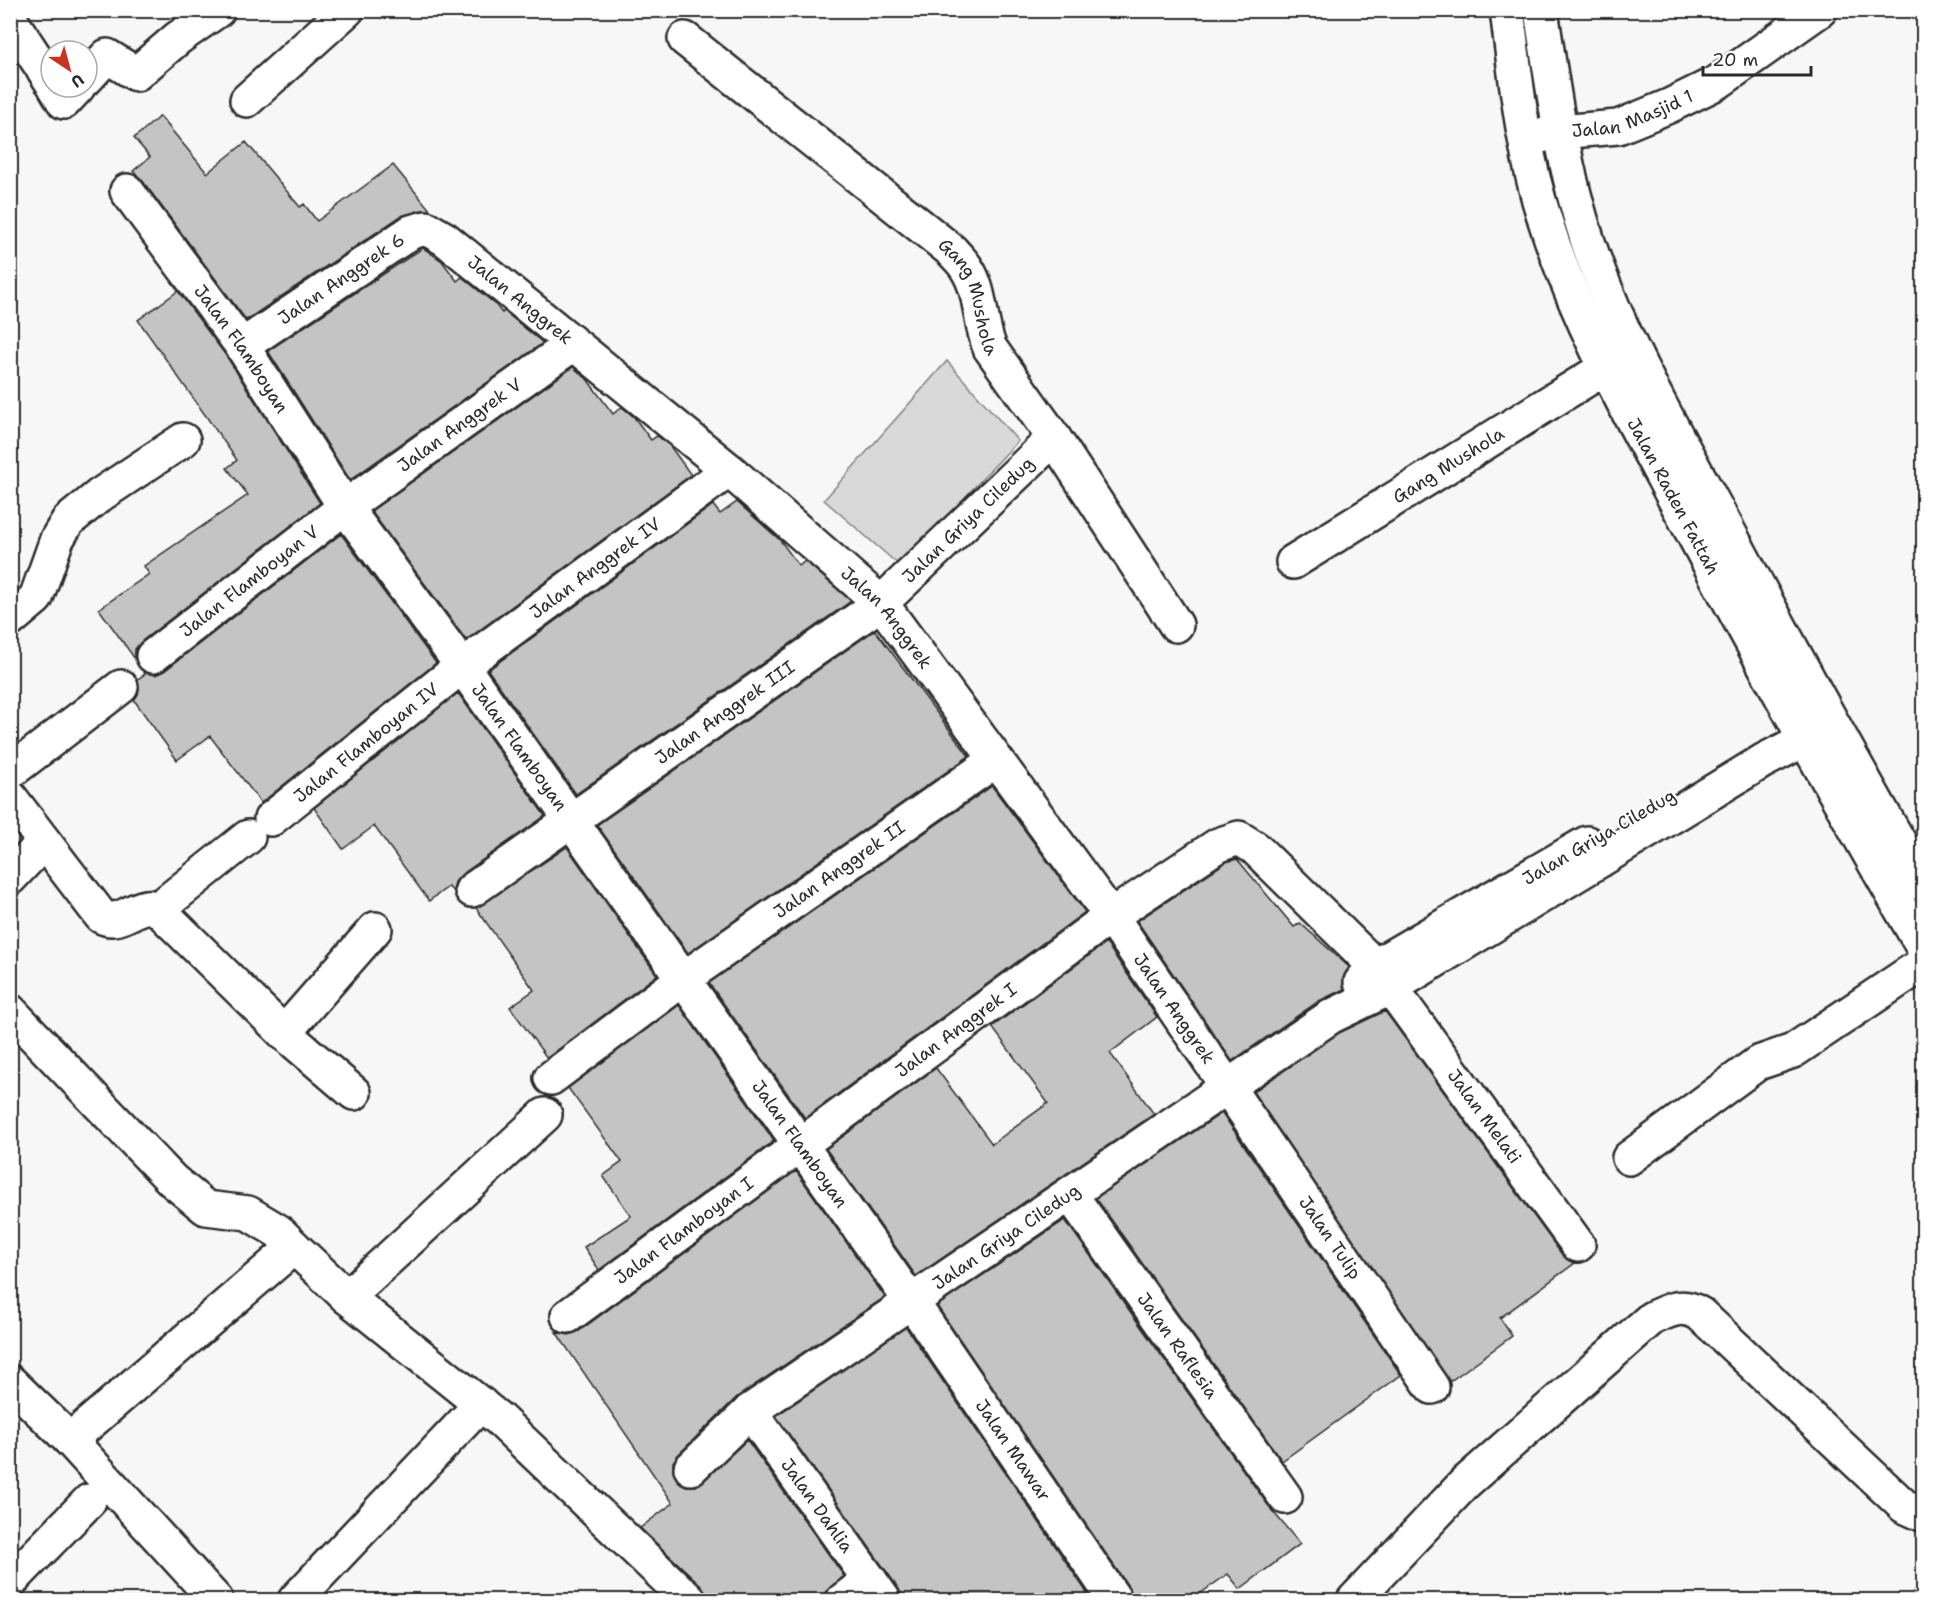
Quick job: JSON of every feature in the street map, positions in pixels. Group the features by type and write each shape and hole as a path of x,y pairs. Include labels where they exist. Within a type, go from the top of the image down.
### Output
{"street":[{"path":"99,65 107,56 136,74 178,38 218,10"},
{"path":"247,100 347,10"},
{"name":"Jalan Raden Fattah","path":"1507,10 1527,156 1544,219 1569,288 1605,368 1813,725 1923,885"},
{"name":"Jalan Raden Fattah","path":"1541,10 1559,132 1588,242 1614,310 1923,949"},
{"name":"Jalan Masjid 1","path":"1526,139 1559,132 1618,127 1669,106 1718,82 1820,10"},
{"path":"10,19 39,63"},
{"name":"Gang Mushola","path":"685,39 952,250 968,269 976,288 983,332 990,348 1054,438 1176,625"},
{"name":"Jalan Flamboyan","path":"127,191 242,346 345,507 462,666 911,1302"},
{"name":"Jalan Anggrek 6","path":"242,346 411,232 426,228 445,239"},
{"name":"Jalan Anggrek","path":"445,239 729,470 881,603 1111,916 1226,1088"},
{"name":"Jalan Anggrek V","path":"345,507 573,344"},
{"name":"Gang Mushola","path":"1293,562 1605,368"},
{"name":"Jalan Griya Ciledug","path":"881,603 1054,438"},
{"path":"10,620 36,598 57,539 69,521 100,495 183,440"},
{"name":"Jalan Anggrek IV","path":"462,666 729,470"},
{"name":"Jalan Flamboyan V","path":"153,656 345,507"},
{"name":"Jalan Anggrek III","path":"472,890 881,603"},
{"name":"Jalan Flamboyan IV","path":"158,909 462,666"},
{"path":"10,772 121,687"},
{"name":"Jalan Griya Ciledug","path":"691,1468 750,1411 1330,1017 1384,977 1763,762 1813,725"},
{"name":"Jalan Anggrek II","path":"551,1078 683,979 996,760"},
{"path":"10,797 101,916 109,921 118,920 143,907 151,906 158,909 284,1033 354,1093"},
{"path":"1111,916 1218,845 1239,838 1256,848 1384,977"},
{"path":"10,878 43,843"},
{"name":"Jalan Anggrek I","path":"800,1146 1111,916"},
{"path":"284,1033 375,929"},
{"path":"1629,1158 1758,1063 1793,1051 1923,963"},
{"name":"Jalan Melati","path":"1384,977 1578,1245"},
{"path":"12,1015 172,1180 206,1208 248,1213 278,1231 347,1297 480,1404 689,1600"},
{"name":"Jalan Tulip","path":"1226,1088 1432,1387"},
{"path":"347,1297 545,1115"},
{"name":"Jalan Flamboyan I","path":"568,1316 800,1146"},
{"name":"Jalan Raflesia","path":"1070,1194 1285,1497"},
{"path":"70,1440 294,1247"},
{"name":"Jalan Mawar","path":"911,1302 1115,1600"},
{"path":"1354,1600 1466,1483 1652,1318 1674,1308 1689,1307 1700,1314 1904,1506 1923,1515"},
{"path":"10,1382 70,1440 216,1600"},
{"path":"295,1600 480,1404"},
{"name":"Jalan Dahlia","path":"750,1411 877,1590"},
{"path":"10,1582 89,1501"},
{"path":"843,1600 877,1590"}],"shaded area":[{"path":"947,361 1018,441 900,566 824,500"}],"building":[{"path":"160,116 207,173 246,142 300,207 304,204 317,221 393,165 431,211 421,210 401,216 246,320 133,171 150,157 134,138"},
{"path":"423,248 442,261 457,281 462,277 495,304 502,313 504,311 543,343 350,480 268,351"},
{"path":"178,291 227,357 320,503 142,641 135,649 135,659 99,609 149,574 144,566 248,495 227,468 237,460 138,320"},
{"path":"573,367 587,379 613,414 622,407 634,417 651,440 657,436 670,446 691,475 466,640 371,511"},
{"path":"737,502 780,540 799,566 805,561 851,601 576,794 488,670 713,505 720,514"},
{"path":"341,534 436,663 261,803 210,736 177,760 134,700 138,694 138,679 145,674 144,672 155,675 164,671"},
{"path":"875,630 969,756 688,953 597,825"},
{"path":"458,693 545,816 461,875 455,882 453,891 448,887 429,901 374,826 343,849 314,808"},
{"path":"992,786 1085,912 805,1118 709,983"},
{"path":"567,847 657,975 547,1058 510,1007 534,990 476,908"},
{"path":"1237,859 1294,927 1300,923 1349,967 1343,978 1344,989 1319,1001 1232,1061 1137,921 1226,862"},
{"path":"1106,943 1157,1017 1110,1053 1154,1114 916,1276 826,1149 936,1068 992,1144 1048,1103 992,1027"},
{"path":"679,1005 774,1141 599,1270 584,1247 631,1216 603,1176 622,1162 568,1088"},
{"path":"1385,1011 1563,1256 1575,1263 1500,1318 1512,1336 1449,1382 1253,1092 1339,1033"},
{"path":"1222,1113 1401,1375 1282,1461 1096,1198"},
{"path":"796,1171 885,1297 737,1397 678,1455 673,1462 673,1472 678,1481 686,1486 696,1486 747,1440 844,1576 826,1592 825,1600 707,1600 702,1586 640,1528 673,1503 556,1332 569,1335 579,1331"},
{"path":"1065,1220 1270,1508 1300,1544 1240,1589 1228,1574 1191,1600 1133,1600 1130,1589 937,1306"},
{"path":"906,1327 1088,1594 1080,1600 902,1600 899,1589 776,1416"}]}
